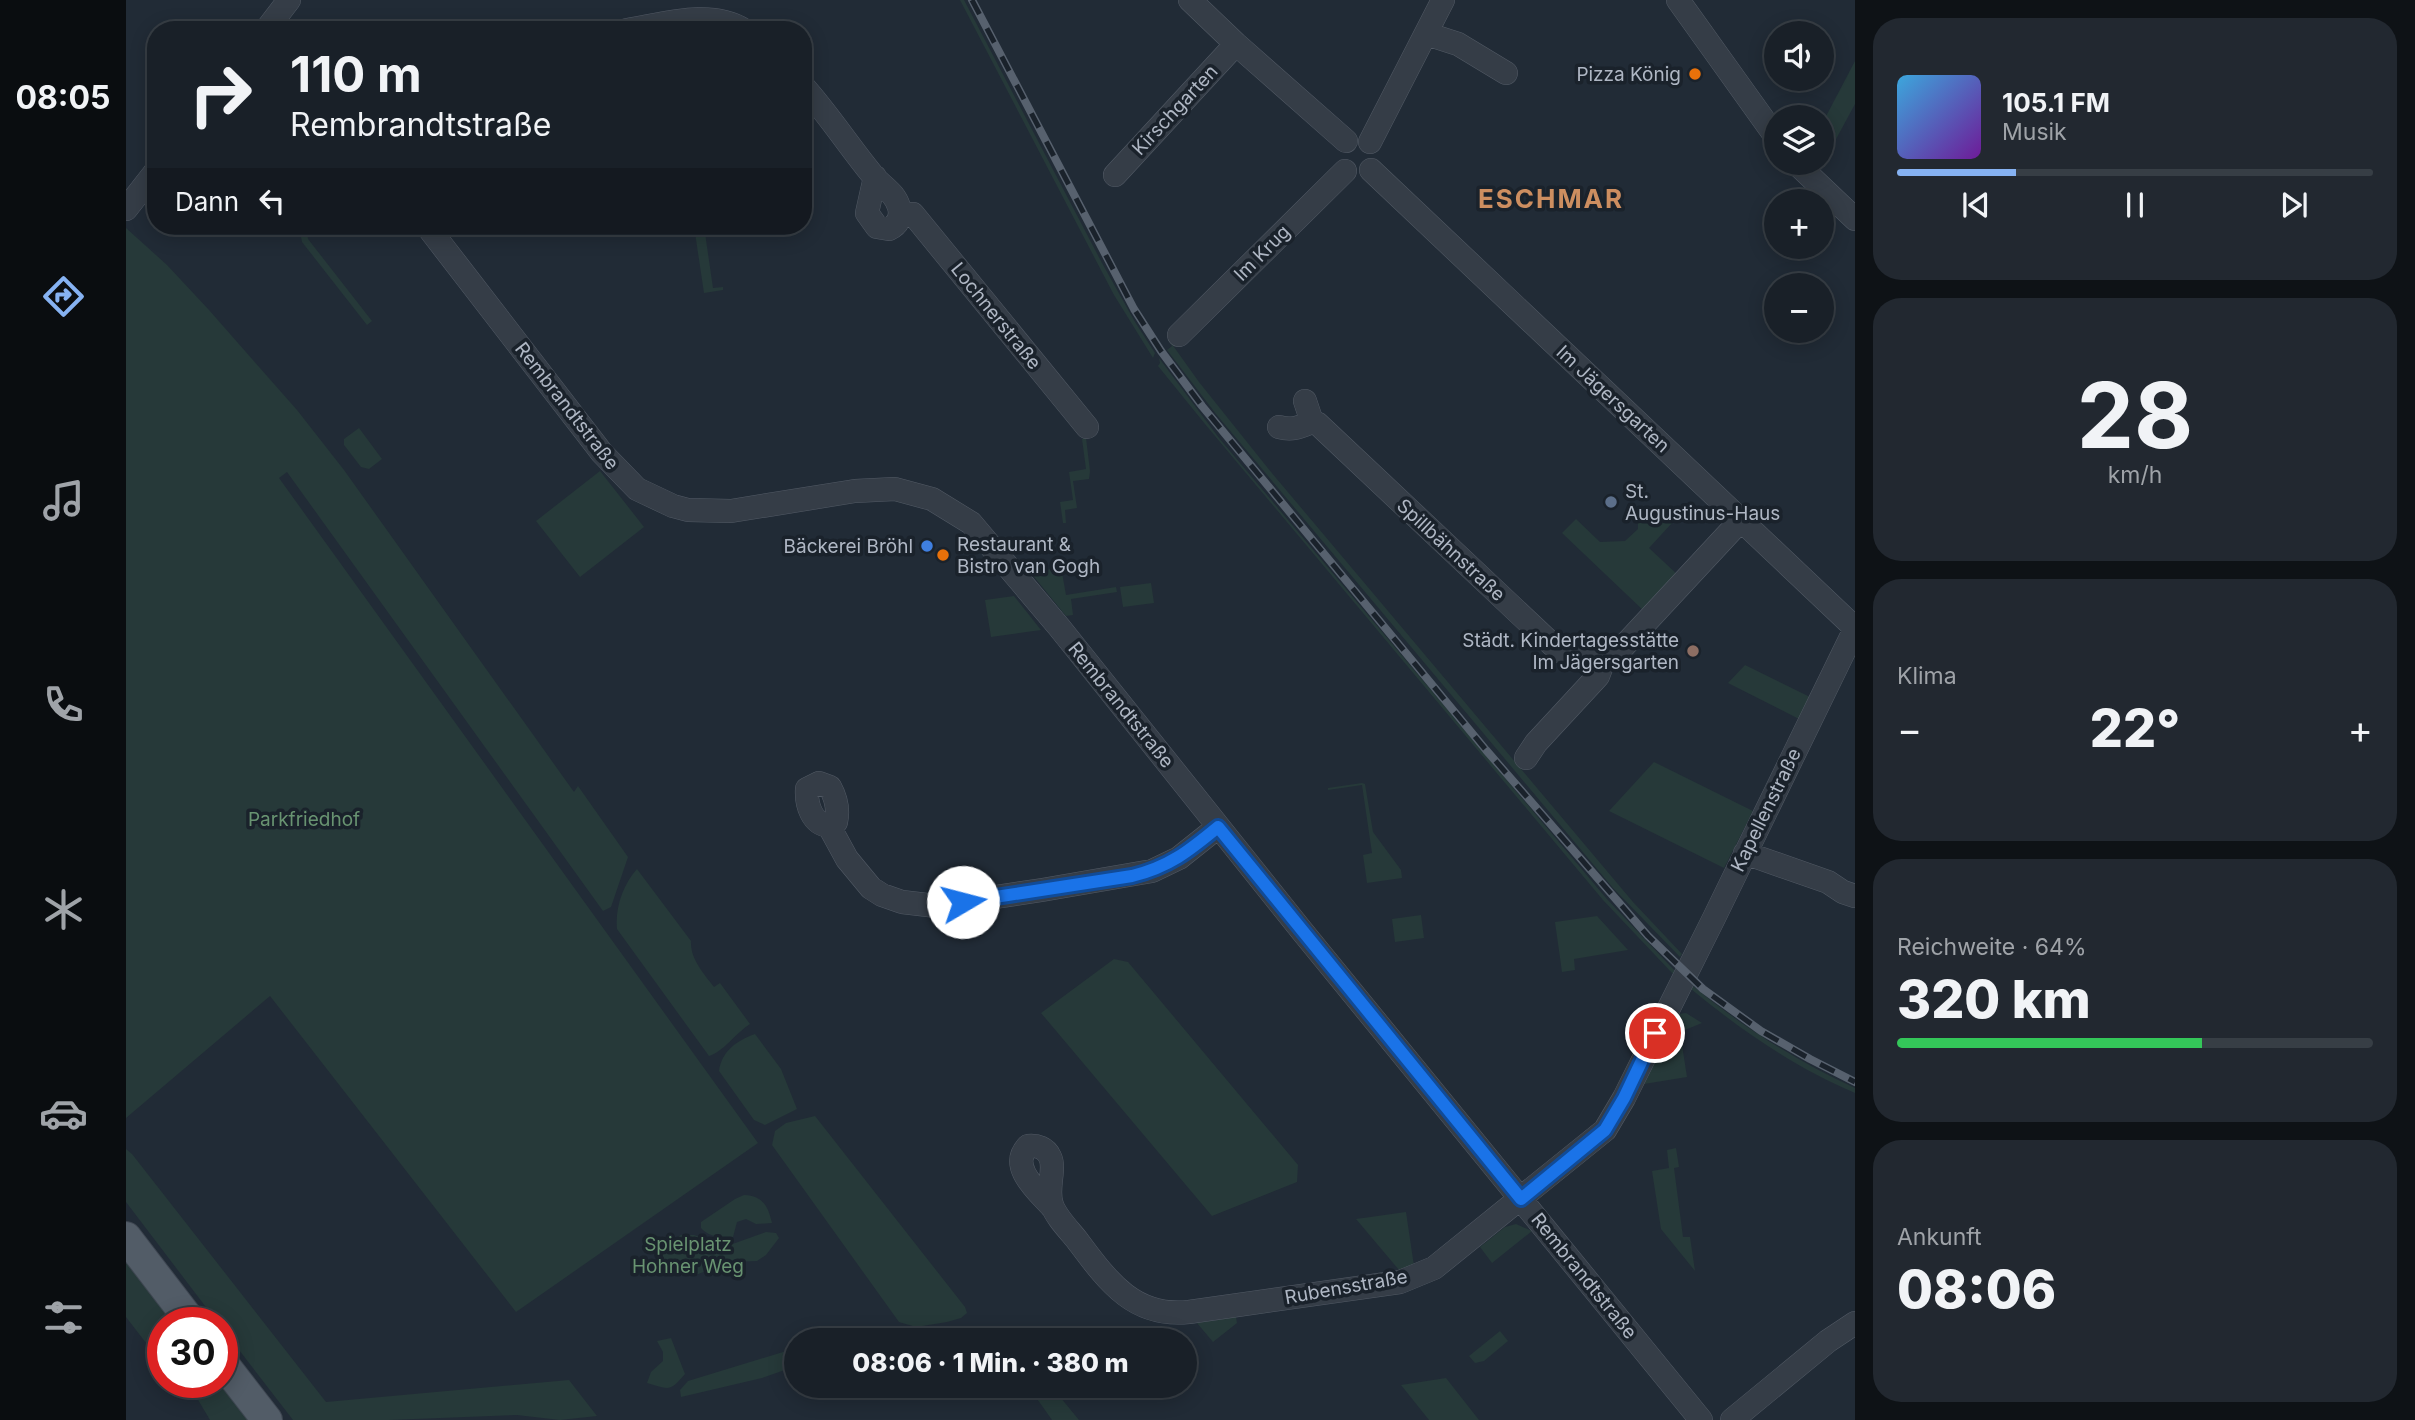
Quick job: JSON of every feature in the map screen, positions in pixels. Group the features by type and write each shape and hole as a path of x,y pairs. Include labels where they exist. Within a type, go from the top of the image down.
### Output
{"main road":[{"path":"126,1237 180,1307"},
{"path":"238,1383 267,1420"}],"street":[{"path":"272,21 289,0"},
{"path":"1190,0 1346,141"},
{"path":"1370,142 1443,0"},
{"path":"1678,0 1764,120"},
{"path":"685,21 721,21"},
{"path":"1427,34 1458,44 1506,73"},
{"name":"Kirschgarten","path":"1115,175 1236,44"},
{"name":"Lochnerstraße","path":"812,97 875,177 892,193 901,214 913,214 1087,427"},
{"path":"1358,138 1370,142 1377,157 1371,170 1357,176 1345,171 1339,162 1339,156 1346,141 1358,138"},
{"name":"Im Jägersgarten","path":"1371,170 1855,629"},
{"name":"Im Krug","path":"1179,335 1345,171"},
{"path":"1809,175 1855,219"},
{"path":"875,177 868,202 870,220 879,229 889,229 896,225 901,214"},
{"path":"126,209 147,182"},
{"name":"Rembrandtstraße","path":"434,235 602,453 621,475 649,496 688,510 713,512 783,504 855,491 895,489 932,499 963,517 986,540 1059,627 1218,827 1701,1420"},
{"name":"Spillbähnstraße","path":"1279,427 1288,430 1308,411 1318,425 1558,650 1577,659 1598,659"},
{"path":"1526,758 1536,743 1598,676 1601,668 1598,659 1613,653 1630,639 1741,520"},
{"name":"Kapellenstraße","path":"1676,990 1855,629"},
{"path":"829,826 847,859 871,888 902,902 936,906 1152,871 1179,858 1218,827"},
{"path":"1745,853 1814,876 1855,897"},
{"name":"Rubensstraße","path":"1052,1207 1098,1269 1122,1293 1147,1308 1175,1314 1400,1282 1434,1268 1605,1130 1624,1098 1676,990"},
{"path":"1732,1420 1828,1341 1855,1323"}],"green space":[{"path":"960,0 964,0 1102,263 1155,353 1153,358 1114,295"},
{"path":"1855,61 1855,104 1834,143 1832,105"},
{"name":"Parkfriedhof","path":"126,228 167,265 297,410 344,470 574,792 578,786 628,857 611,907 603,911 287,472 279,478 758,1143 516,1312 270,996 126,1118"},
{"path":"301,235 307,235 372,321 367,325 302,242"},
{"path":"695,235 705,235 713,288 723,287 723,290 704,293"},
{"path":"1169,340 1271,472 1633,902 1682,954 1680,957 1613,888 1216,414 1167,350 1172,346"},
{"path":"1159,358 1219,438 1606,898 1675,971 1673,974 1603,900 1205,424 1158,366"},
{"path":"359,428 382,459 369,469 361,467 344,445 344,439"},
{"path":"1086,438 1089,479 1073,481 1077,508 1065,510 1066,523 1063,523 1060,502 1073,500 1069,472 1086,469 1082,439"},
{"path":"600,471 644,527 580,577 536,521"},
{"path":"1667,518 1672,523 1649,548 1679,576 1645,612 1562,533 1576,519 1600,542 1625,541 1638,529 1638,520"},
{"path":"1061,567 1066,595 1116,587 1117,592 1071,599 1073,615 1066,616 1031,573"},
{"path":"1151,583 1154,603 1123,607 1120,587"},
{"path":"1014,596 1041,630 991,637 985,600"},
{"path":"1745,665 1810,697 1799,719 1728,683"},
{"path":"1654,762 1753,811 1724,868 1609,811"},
{"path":"1365,784 1373,832 1401,870 1402,878 1367,883 1363,855 1372,853 1362,785 1328,790"},
{"path":"637,869 691,941 695,960 702,971 714,987 720,983 750,1024 714,1054 709,1056 617,929 621,897"},
{"path":"1421,915 1424,938 1395,942 1392,919"},
{"path":"1597,916 1628,950 1574,959 1575,970 1562,972 1555,922"},
{"path":"1114,959 1128,962 1298,1165 1297,1182 1212,1216 1041,1013"},
{"path":"1693,986 1791,1055 1855,1088 1855,1093 1811,1072 1769,1047 1691,989"},
{"path":"1686,1013 1702,1023 1680,1032 1687,1077 1644,1084 1678,1014"},
{"path":"755,1034 781,1069 797,1109 765,1125 754,1120 719,1071 727,1052"},
{"path":"815,1116 965,1307 967,1313 961,1318 916,1327 899,1322 772,1145 775,1131 786,1123"},
{"path":"1676,1148 1679,1167 1674,1168 1683,1237 1690,1237 1695,1271 1661,1229 1652,1171 1669,1168 1667,1150"},
{"path":"126,1149 326,1402 569,1380 597,1416 560,1420 517,1415 389,1420 293,1420 238,1349 238,1307 206,1307 126,1202"},
{"path":"744,1195 756,1197 764,1203 772,1223 756,1224 746,1219 737,1222 733,1237 729,1238 720,1238 701,1228 701,1222"},
{"path":"1406,1212 1414,1266 1399,1270 1356,1219"},
{"path":"1516,1224 1532,1231 1492,1263 1480,1247 1505,1227"},
{"name":"Spielplatz Hohner Weg","path":"766,1232 776,1233 779,1238 766,1255 757,1261 730,1262 693,1276 674,1275 654,1253 681,1235 694,1235 727,1246"},
{"path":"126,1250 169,1307 147,1307 147,1344 126,1317"},
{"path":"1236,1317 1237,1323 1213,1342 1197,1323"},
{"path":"1500,1331 1508,1341 1484,1361 1475,1363 1469,1356"},
{"path":"671,1338 685,1374 668,1388 647,1383 651,1372 663,1361 663,1352 657,1341"},
{"path":"784,1352 784,1370 762,1378 681,1397 680,1390 688,1381"},
{"path":"1446,1378 1479,1420 1429,1420 1401,1385"},
{"path":"197,1398 236,1398 256,1420 210,1420"},
{"path":"1036,1398 1061,1398 1079,1420 1052,1420"}],"railway":[{"path":"972,0 1134,309 1202,406 1486,750 1648,936 1703,989 1761,1031 1855,1082"}],"place":[{"name":"Pizza König","path":"1695,74"},
{"name":"St. Augustinus-Haus","path":"1611,502"},
{"name":"Bäckerei Bröhl","path":"927,546"},
{"name":"Restaurant & Bistro van Gogh","path":"943,555"},
{"name":"Städt. Kindertagesstätte Im Jägersgarten","path":"1693,651"}],"district":[{"name":"ESCHMAR","path":"1551,198"}],"route":[{"path":"963,902 1152,871 1179,858 1218,827 1521,1199 1605,1130 1624,1098 1655,1033"}]}
